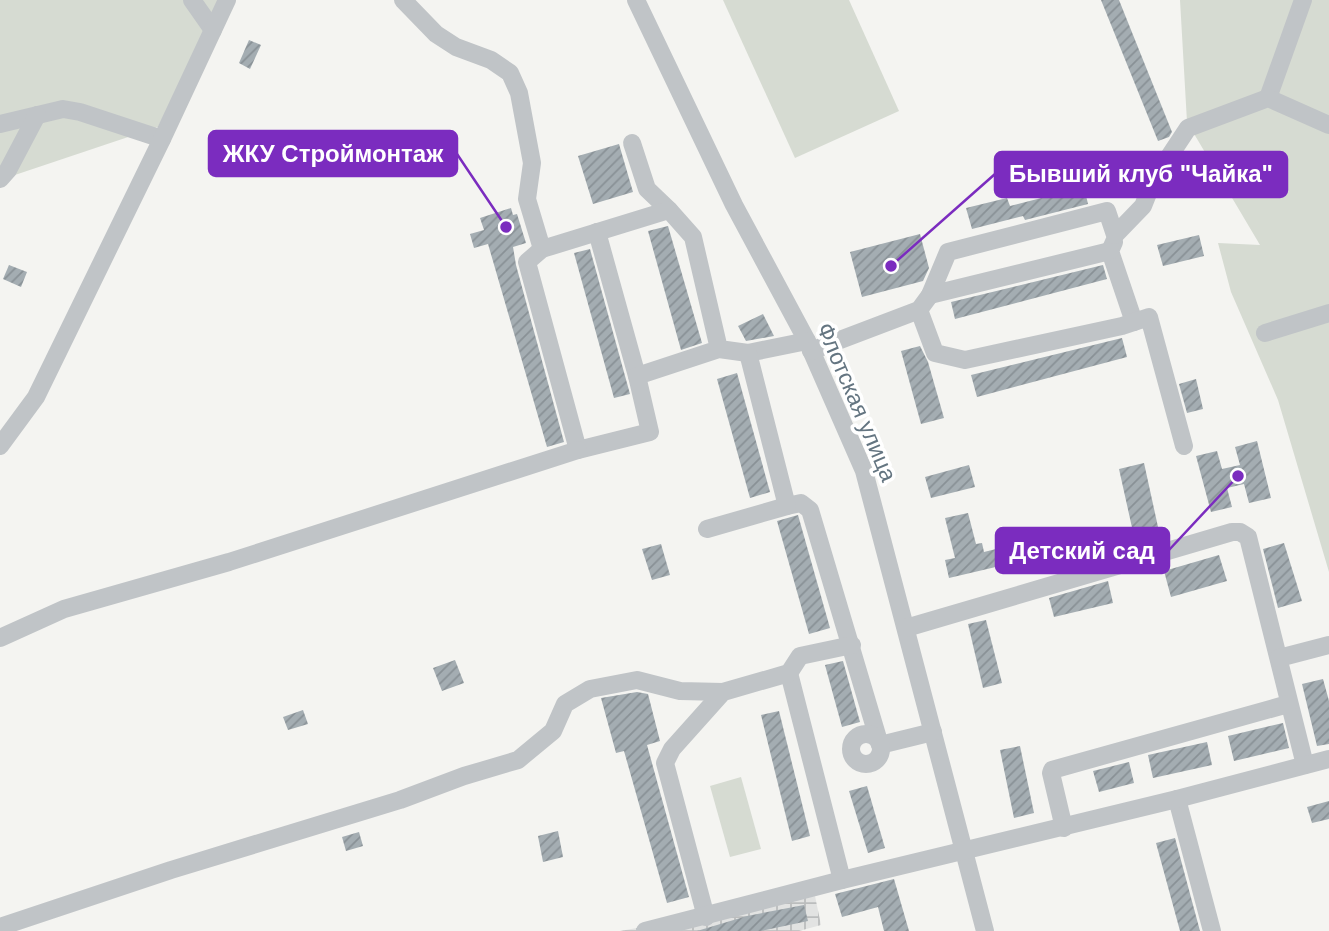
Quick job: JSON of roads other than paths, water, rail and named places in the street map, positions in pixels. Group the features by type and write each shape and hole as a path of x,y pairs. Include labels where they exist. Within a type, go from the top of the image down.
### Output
{"street":[{"path":"192,0 213,30"},
{"path":"0,446 37,397 227,0"},
{"path":"403,0 436,34 456,47 491,60 510,73 519,93 533,163 527,199 542,249"},
{"name":"Флотская улица","path":"636,0 734,205 809,346 864,471 985,931"},
{"path":"1268,98 1303,0"},
{"path":"930,295 1112,243 1143,206 1153,181 1188,128 1268,98 1329,125"},
{"path":"0,124 63,109 162,139"},
{"path":"0,179 8,170 37,115"},
{"path":"632,143 647,189 693,237 719,349"},
{"path":"578,450 527,262 542,249 669,210"},
{"path":"638,376 719,349 748,353 809,346 919,310 930,295 948,252 1107,211 1112,243 1133,322"},
{"path":"0,638 64,609 229,562 578,450 650,432 638,376 597,232"},
{"path":"919,310 935,353 965,360 1149,317 1184,446"},
{"path":"1265,333 1329,313"},
{"path":"748,353 787,506"},
{"path":"707,529 801,503 810,510 880,744 933,732"},
{"path":"906,628 1232,531 1240,532 1248,537 1305,765"},
{"path":"0,927 519,760 553,731 565,704 590,689 637,680 680,691 723,692 789,673 800,656 852,645"},
{"path":"1279,658 1329,645"},
{"path":"789,673 842,880"},
{"path":"706,917 664,763 672,749 723,692"},
{"path":"1064,828 1052,770 1288,704"},
{"path":"645,931 842,880 1064,828 1329,759"},
{"path":"1177,799 1212,931"}],"place":[{"name":"ЖКУ Строймонтаж","path":"506,227"},
{"name":"Бывший клуб \"Чайка\"","path":"891,266"},
{"name":"Детский сад","path":"1238,476"}]}
